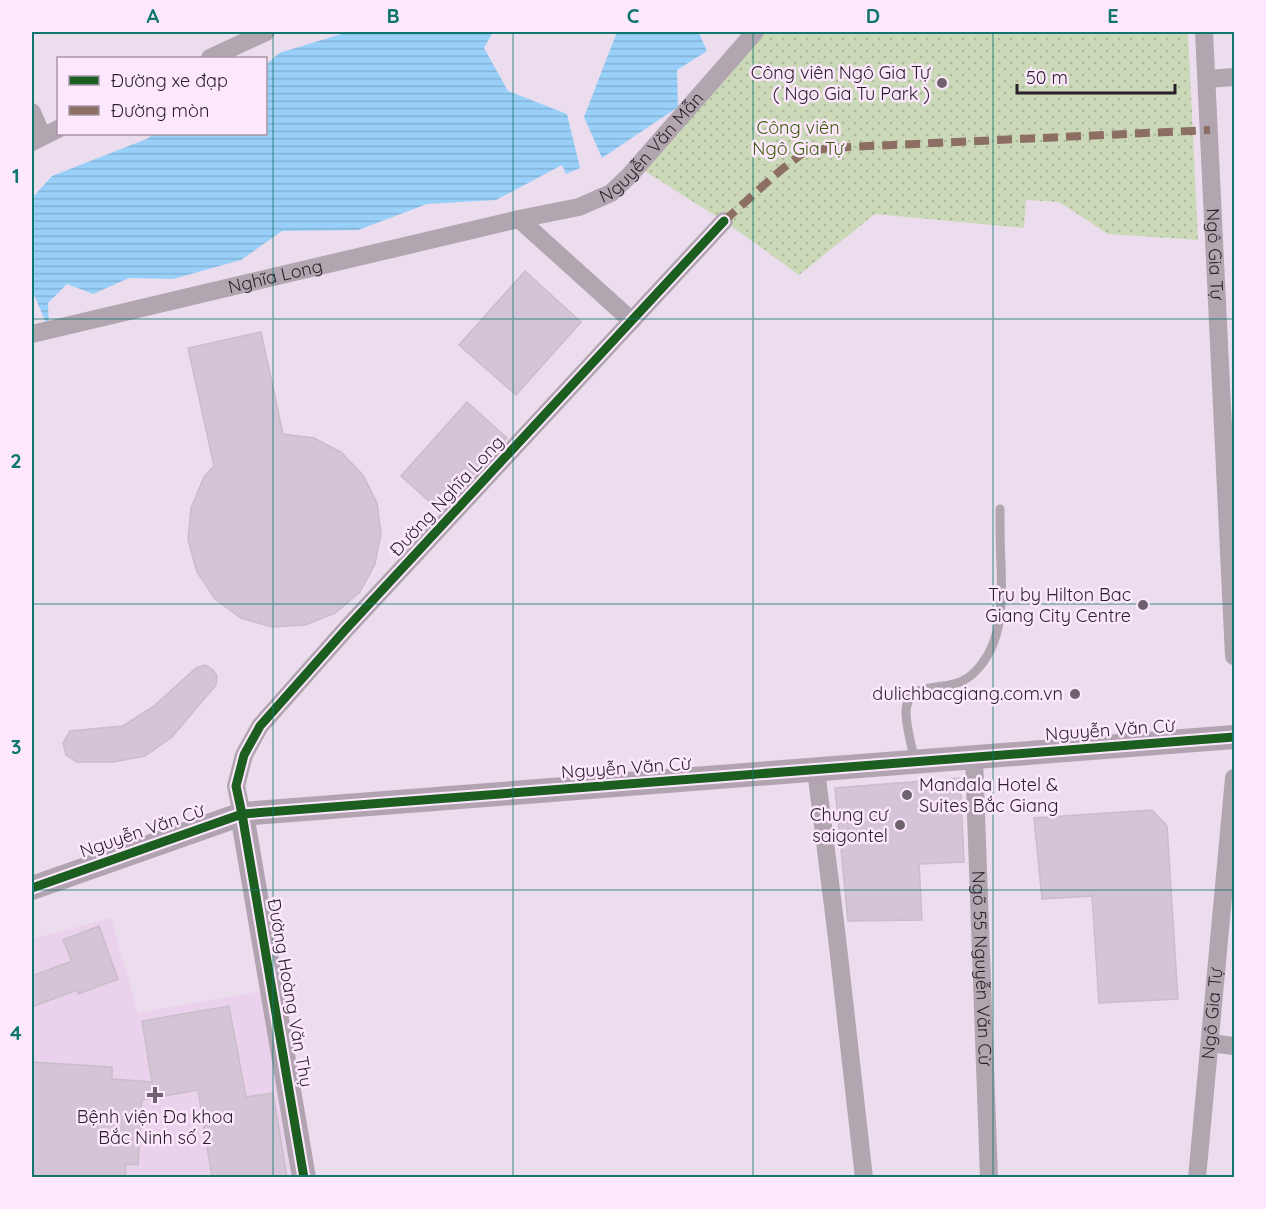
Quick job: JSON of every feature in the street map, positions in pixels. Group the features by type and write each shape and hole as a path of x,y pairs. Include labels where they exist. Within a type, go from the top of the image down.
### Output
{"street":[{"path":"212,57 266,32"},
{"name":"Nguyễn Văn Mẫn","path":"519,219 579,207 611,193 629,176 755,32"},
{"name":"Ngô Gia Tự","path":"1204,32 1229,405 1234,656"},
{"path":"1207,79 1234,77"},
{"path":"32,112 44,136"},
{"path":"519,219 632,321"},
{"name":"Nghĩa Long","path":"32,334 519,219"},
{"name":"Đường Nghĩa Long","path":"242,814 236,786 244,755 260,726 346,629 724,221"},
{"name":"Nguyễn Văn Cừ","path":"32,888 242,814 1234,737"},
{"name":"Ngõ 55 Nguyễn Văn Cừ","path":"974,758 989,1178"},
{"path":"816,770 864,1178"},
{"name":"Ngô Gia Tự","path":"1197,1178 1234,778"},
{"name":"Đường Hoàng Văn Thụ","path":"242,814 304,1178"},
{"path":"1210,1043 1234,1046"}],"lane":[{"path":"915,762 906,714 907,704 912,695 921,689 964,681 981,665 992,646 1002,604 1000,509"}],"shaded area":[{"name":"Bệnh viện Đa khoa Bắc Ninh số 2","path":"111,918 138,1013 261,991 291,1177 32,1178 32,939"}],"green space":[{"name":"Công viên Ngô Gia Tự","path":"743,32 1188,32 1198,240 1108,234 1059,202 1026,200 1024,228 875,214 799,275 724,221 638,167 734,47"}],"water":[{"path":"348,32 493,32 484,48 508,91 567,114 580,168 566,174 562,165 496,200 427,204 358,230 282,231 241,260 173,279 129,278 93,294 67,284 48,303 49,330 32,290 32,198 52,176 149,138 150,135 267,135 267,64 279,53"},
{"path":"617,32 701,32 699,33 707,51 677,70 678,107 602,158 584,117"}],"building":[{"path":"525,271 581,322 516,395 459,345"},
{"path":"261,332 283,434 314,438 341,452 363,475 377,503 381,534 375,564 360,592 335,613 305,625 272,627 241,618 215,599 197,572 188,540 191,508 204,477 214,466 188,348"},
{"path":"467,402 507,438 440,511 401,476"},
{"path":"205,665 217,676 216,685 172,737 145,756 113,762 77,762 66,755 63,743 70,731 123,726 154,706 196,668"},
{"name":"Chung cư saigontel","path":"960,778 964,862 919,864 922,920 848,921 835,788"},
{"path":"1152,810 1167,826 1178,999 1099,1003 1092,896 1042,899 1034,818"},
{"path":"99,926 118,979 78,994 77,990 32,1007 32,976 72,961 63,940"},
{"path":"229,1006 246,1097 273,1093 287,1178 212,1178 198,1090 142,1100 138,1165 126,1164 125,1178 32,1178 32,1062 112,1067 112,1079 152,1082 142,1021"}],"marked path":[{"path":"724,221 803,153 829,148 1210,130"}],"cycle path":[{"path":"304,1178 236,786 244,755 260,726 346,629 724,221"},
{"path":"32,888 242,814 1234,737"}],"place":[{"name":"Công viên Ngô Gia Tự ( Ngo Gia Tu Park )","path":"942,83"},
{"name":"Tru by Hilton Bac Giang City Centre","path":"1143,605"},
{"name":"dulichbacgiang.com.vn","path":"1075,694"},
{"name":"Mandala Hotel & Suites Bắc Giang","path":"907,795"},
{"name":"Chung cư saigontel","path":"900,825"},
{"name":"Bệnh viện Đa khoa Bắc Ninh số 2","path":"155,1095"}]}
